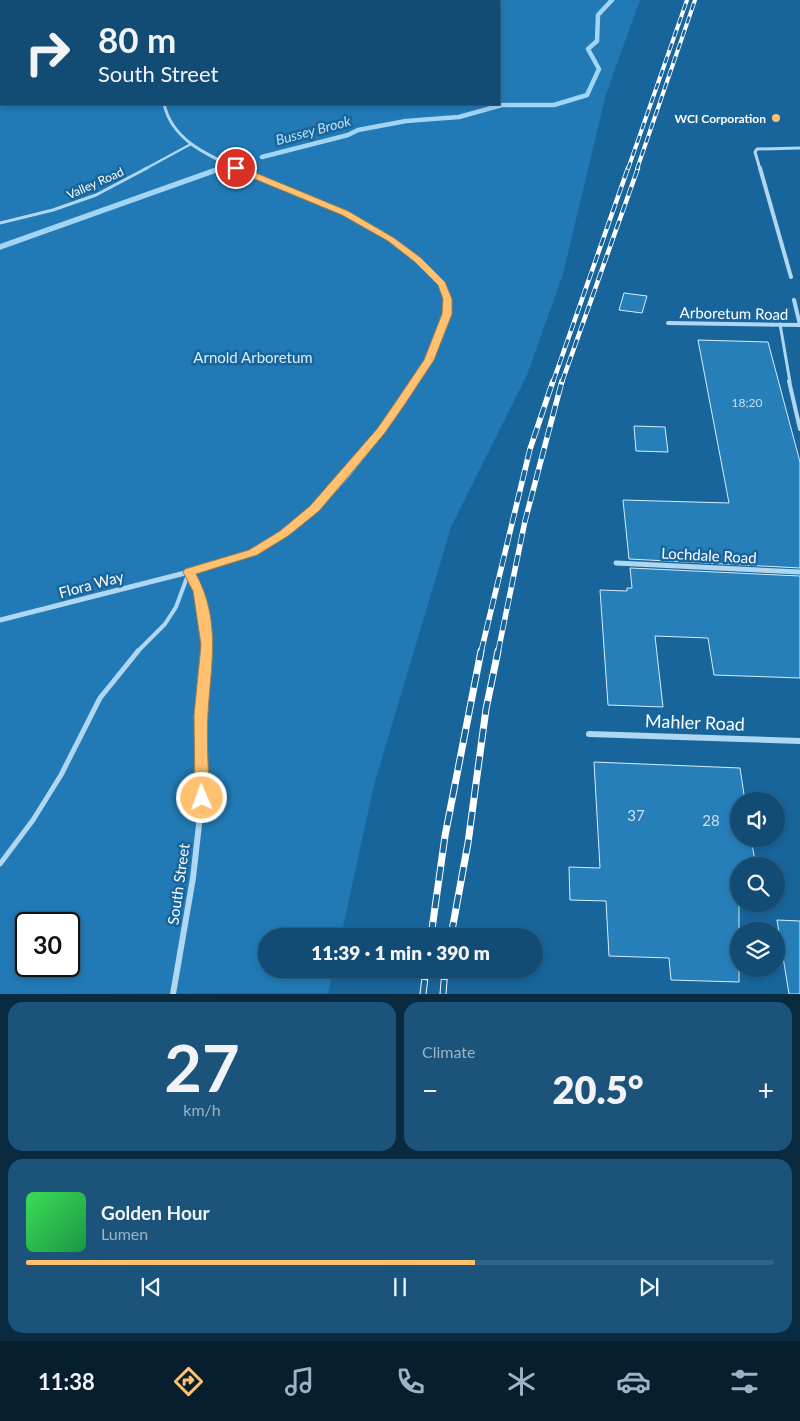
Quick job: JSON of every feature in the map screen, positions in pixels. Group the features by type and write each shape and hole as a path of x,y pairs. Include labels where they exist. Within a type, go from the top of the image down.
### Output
{"street":[{"path":"164,105 166,115 173,128 190,144 223,162 345,213 378,231 404,249 437,278 442,284 448,299 447,314 443,328 429,360 381,431 314,509 284,533 253,553 189,572"},
{"path":"791,277 754,152 757,149 764,148 800,148"},
{"path":"794,300 800,325"},
{"name":"Arboretum Road","path":"668,323 800,325"},
{"name":"Lochdale Road","path":"616,563 800,572"},
{"name":"Flora Way","path":"0,620 189,572"},
{"name":"South Street","path":"173,994 193,878 202,798 201,715 208,645 199,591 189,572"},
{"name":"Mahler Road","path":"589,734 800,741"}],"lane":[{"name":"Valley Road","path":"0,223 53,210 96,195 190,144"},
{"path":"780,324 793,403 800,429"},
{"path":"0,864 33,820 61,775 100,698 139,649 165,624 176,606 189,572"}],"green space":[{"name":"Arnold Arboretum","path":"500,0 640,0 606,94 563,274 527,375 451,527 374,785 343,928 258,928 258,978 332,978 328,993 0,994 0,105 500,105"}],"building":[{"path":"624,293 647,296 642,313 619,310"},
{"path":"698,340 768,342 800,462 800,568 629,559 623,500 729,503"},
{"path":"634,426 665,427 668,452 636,451"},
{"path":"630,568 800,576 800,678 714,675 708,638 655,636 663,707 608,705 600,590 627,591 627,588 632,588"},
{"path":"594,762 740,768 744,792 730,792 730,847 752,847 754,857 730,857 730,912 739,912 739,922 730,922 730,977 739,977 739,982 671,980 669,958 609,956 606,901 570,900 569,867 600,868"},
{"path":"777,920 800,921 800,994 789,994 785,969 785,922 777,922"}],"waterway":[{"name":"Bussey Brook","path":"262,157 348,135 358,130 406,121 459,117 502,105 554,105 587,95 599,69 588,49 597,41 598,15 612,0"},
{"name":"Bussey Brook","path":"0,247 216,170"}],"railway":[{"path":"628,169 687,0"},
{"path":"637,169 695,0"},
{"path":"553,382 628,168"},
{"path":"562,382 638,168"},
{"path":"481,652 530,449 553,381"},
{"path":"498,652 525,521 562,381"},
{"path":"432,928 445,836 481,651"},
{"path":"452,928 468,843 486,709 498,651"},
{"path":"423,994 425,978"},
{"path":"443,994 444,978"}],"place":[{"name":"WCI Corporation","path":"776,118"}],"route":[{"path":"202,798 201,715 208,645 199,591 189,572 253,553 274,541 314,509 381,431 429,360 443,328 447,314 448,299 442,284 418,260 391,239 370,226 345,213 236,168"}]}
